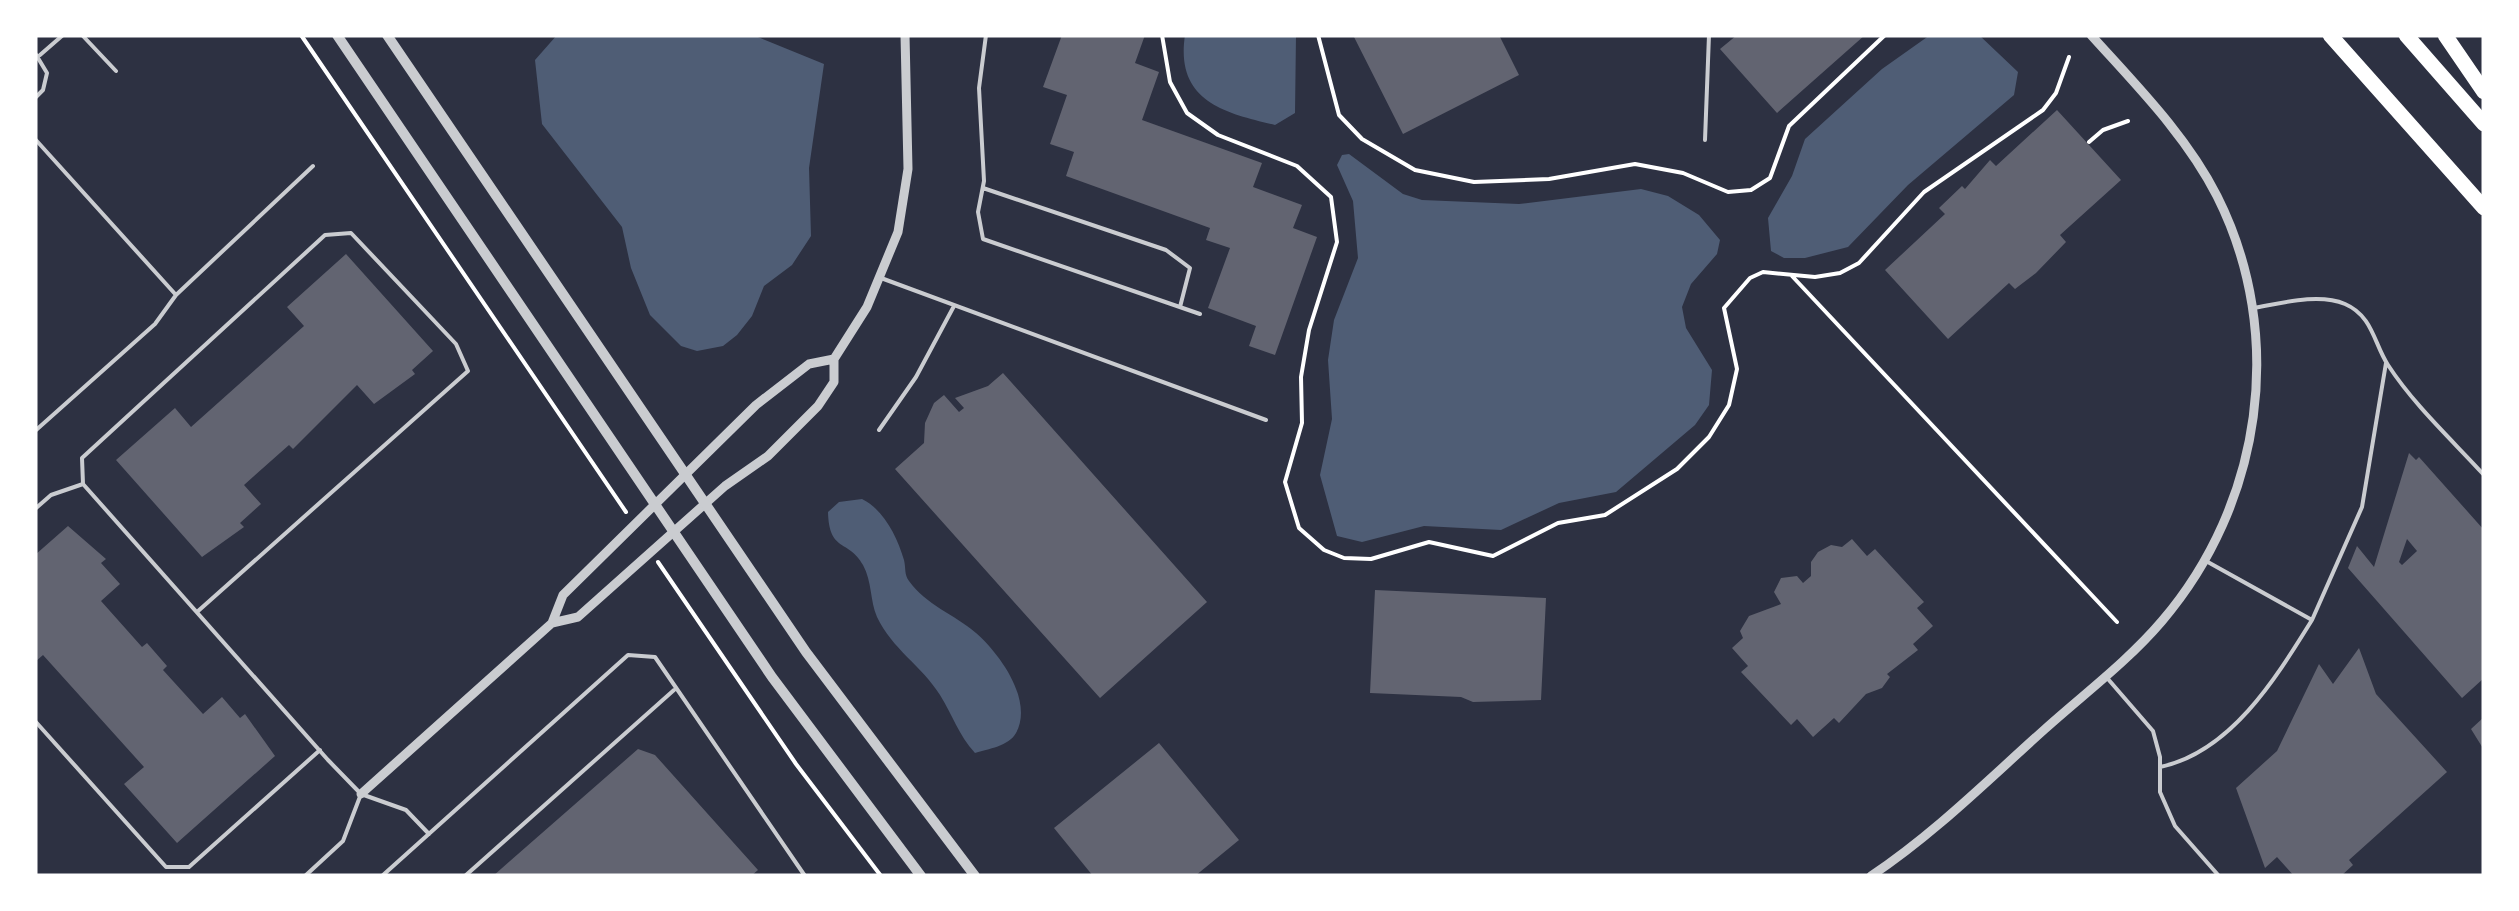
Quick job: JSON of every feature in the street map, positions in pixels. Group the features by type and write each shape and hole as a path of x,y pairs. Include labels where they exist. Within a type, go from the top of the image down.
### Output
{"highway":[{"path":"2330,35 2484,208"},
{"path":"2406,35 2484,124"},
{"path":"2444,35 2484,92"}],"street":[{"path":"336,35 772,677 921,876"},
{"path":"387,35 806,652 975,876"},
{"path":"552,623 578,616 705,503 768,456 818,406 834,382 834,359 882,278 898,232 908,168 906,35"},
{"path":"1872,876 1922,837 2160,624 2206,561 2241,481 2258,374 2253,308 2232,230 2180,136 2091,35"},
{"path":"361,794 552,623 563,595 778,388 809,364 834,359"}],"lane":[{"path":"35,98 46,82 37,55 63,35"},
{"path":"82,35 116,71"},
{"path":"986,35 978,88 982,188 978,212 983,239 1200,314"},
{"path":"1704,140 1709,35"},
{"path":"35,139 176,295"},
{"path":"35,431 155,324 176,295 313,166"},
{"path":"982,188 1166,250 1190,268 1180,307"},
{"path":"197,612 468,371 456,344 351,233 324,235 82,458 83,484 197,612 320,750 361,794 406,810 430,834"},
{"path":"882,278 1266,420"},
{"path":"2253,308 2312,300 2343,302 2368,323 2386,363 2484,476"},
{"path":"879,430 916,377 954,306"},
{"path":"2160,767 2185,762 2208,748 2260,696 2312,620 2362,508 2386,363"},
{"path":"35,509 51,495 83,484"},
{"path":"2206,561 2312,620"},
{"path":"382,876 628,655 655,656 674,690 805,876"},
{"path":"2105,675 2153,731 2160,792 2175,826 2220,876"},
{"path":"464,876 674,690"},
{"path":"35,721 166,867 189,867 320,750"},
{"path":"306,876 343,841 361,794"}],"path":[{"path":"301,35 634,525"},
{"path":"1162,35 1167,70 1188,112 1218,135 1296,166 1331,198 1337,242 1309,330 1301,377 1302,423 1285,482 1300,528 1324,550 1344,558 1370,559 1429,542 1493,556 1558,523 1606,516 1677,469 1710,437 1737,383 1724,308 1730,298 1763,272 1792,276 1840,273 1859,263 1935,183 2043,110 2056,93 2070,57"},
{"path":"1318,35 1339,114 1362,139 1415,170 1474,182 1549,179 1635,164 1682,173 1728,192 1750,190 1770,178 1789,126 1885,35"},
{"path":"2090,142 2103,130 2128,121"},
{"path":"1792,276 2116,622"},
{"path":"652,551 796,764 881,876"}],"water":[{"path":"557,35 753,35 824,64 809,168 811,236 792,265 764,286 752,316 723,346 697,351 681,346 650,315 631,268 622,227 542,124 535,60"},
{"path":"1185,35 1296,35 1295,113 1275,125 1221,109 1207,100 1188,75"},
{"path":"1930,35 1979,35 2018,72 2014,95 1908,185 1848,247 1805,258 1784,258 1771,251 1768,218 1792,176 1805,139 1882,69"},
{"path":"1349,154 1403,194 1422,200 1519,204 1641,189 1668,196 1699,215 1720,240 1717,254 1691,284 1682,307 1686,328 1712,370 1709,405 1695,425 1616,492 1559,503 1501,530 1424,526 1362,542 1337,536 1320,475 1332,419 1328,360 1334,320 1358,258 1353,201 1337,165 1342,155"},
{"path":"862,499 888,524 901,551 907,578 916,589 976,633 1004,665 1021,706 1016,733 1008,741 975,753 933,685 883,628 863,565 836,540 829,525 828,512 839,502"}],"building":[{"path":"1062,35 1145,35 1135,63 1159,72 1142,120 1262,163 1253,187 1302,205 1293,228 1317,237 1275,355 1249,346 1256,326 1208,308 1230,248 1206,240 1210,228 1066,176 1074,152 1050,144 1067,95 1043,87"},
{"path":"1353,35 1499,35 1519,75 1403,134"},
{"path":"1737,35 1865,35 1777,113 1720,49"},
{"path":"2057,110 2121,180 2060,235 2066,242 2036,273 2015,289 2009,283 1948,339 1885,270 1945,214 1939,208 1962,186 1965,189 1990,160 1996,166"},
{"path":"346,254 433,351 412,370 415,374 374,404 357,385 293,449 289,445 244,485 261,504 240,523 244,527 202,557 116,460 175,408 191,427 304,326 287,307"},
{"path":"1003,373 1207,602 1100,698 895,469 924,443 925,423 934,403 944,395 959,412 964,408 955,398 988,386"},
{"path":"2409,453 2416,460 2419,457 2484,530 2484,678 2462,698 2348,568 2357,546 2374,567","holes":["2407,539 2417,551 2402,565 2399,562"]},
{"path":"68,526 106,559 101,563 120,584 101,601 142,647 147,643 167,666 163,670 203,714 222,697 240,718 245,714 275,756 177,843 124,784 144,767 43,655 35,662 35,555"},
{"path":"1852,539 1867,556 1875,549 1924,602 1917,608 1933,626 1913,644 1918,650 1887,674 1890,677 1882,688 1866,694 1839,723 1834,718 1813,737 1797,719 1791,725 1741,672 1748,666 1732,648 1743,638 1740,631 1749,616 1781,604 1774,592 1781,578 1797,576 1803,583 1811,576 1811,562 1818,552 1831,545 1842,547"},
{"path":"1375,590 1546,598 1541,700 1473,702 1461,697 1370,693"},
{"path":"2359,648 2376,694 2447,772 2349,860 2353,865 2341,876 2294,876 2277,857 2265,868 2236,788 2277,751 2319,664 2333,684"},
{"path":"2484,717 2484,750 2471,729"},
{"path":"1159,743 1239,840 1195,876 1093,876 1054,828"},
{"path":"638,749 655,755 758,870 751,876 493,876"}]}
